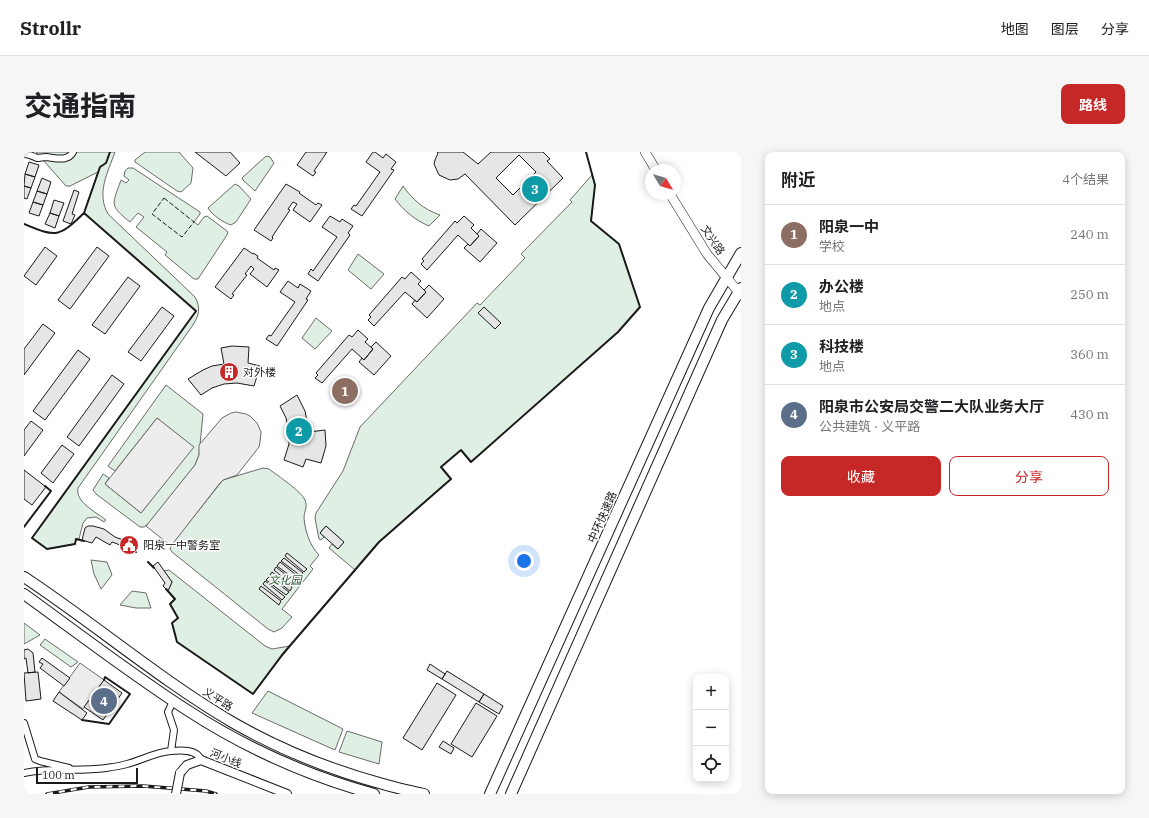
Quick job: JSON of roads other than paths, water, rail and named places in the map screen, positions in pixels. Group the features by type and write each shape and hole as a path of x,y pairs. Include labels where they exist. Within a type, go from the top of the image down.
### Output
{"main road":[{"path":"645,152 652,164"},
{"name":"文兴路","path":"674,200 708,254 726,278 740,292"},
{"name":"中环快速路","path":"490,794 709,308 741,253"},
{"path":"511,794 719,328 740,292"},
{"name":"义平路","path":"24,577 196,699 234,722 288,750 312,760 405,792 424,794"},
{"path":"24,594 151,686 215,727 281,761 305,771 374,794"}],"street":[{"path":"24,154 38,158 44,157 64,159 70,157 73,152"},
{"path":"171,751 174,730 168,712 173,701"},
{"path":"24,723 33,755 36,760 79,770"},
{"path":"24,773 43,770 106,768 127,764 160,752 171,751 192,752 198,755 201,760"},
{"name":"河小线","path":"176,794 180,773 187,765 201,760 287,794"}],"railway":[{"path":"47,794 89,787 143,786 206,791 216,794"}],"place":[{"name":"科技楼","path":"535,189"},
{"name":"对外楼","path":"229,372"},
{"name":"阳泉一中","path":"345,391"},
{"name":"办公楼","path":"299,431"},
{"name":"阳泉一中警务室","path":"129,545"},
{"name":"阳泉市公安局交警二大队业务大厅","path":"104,701"}],"park label":[{"name":"文化园","path":"285,580"}]}
